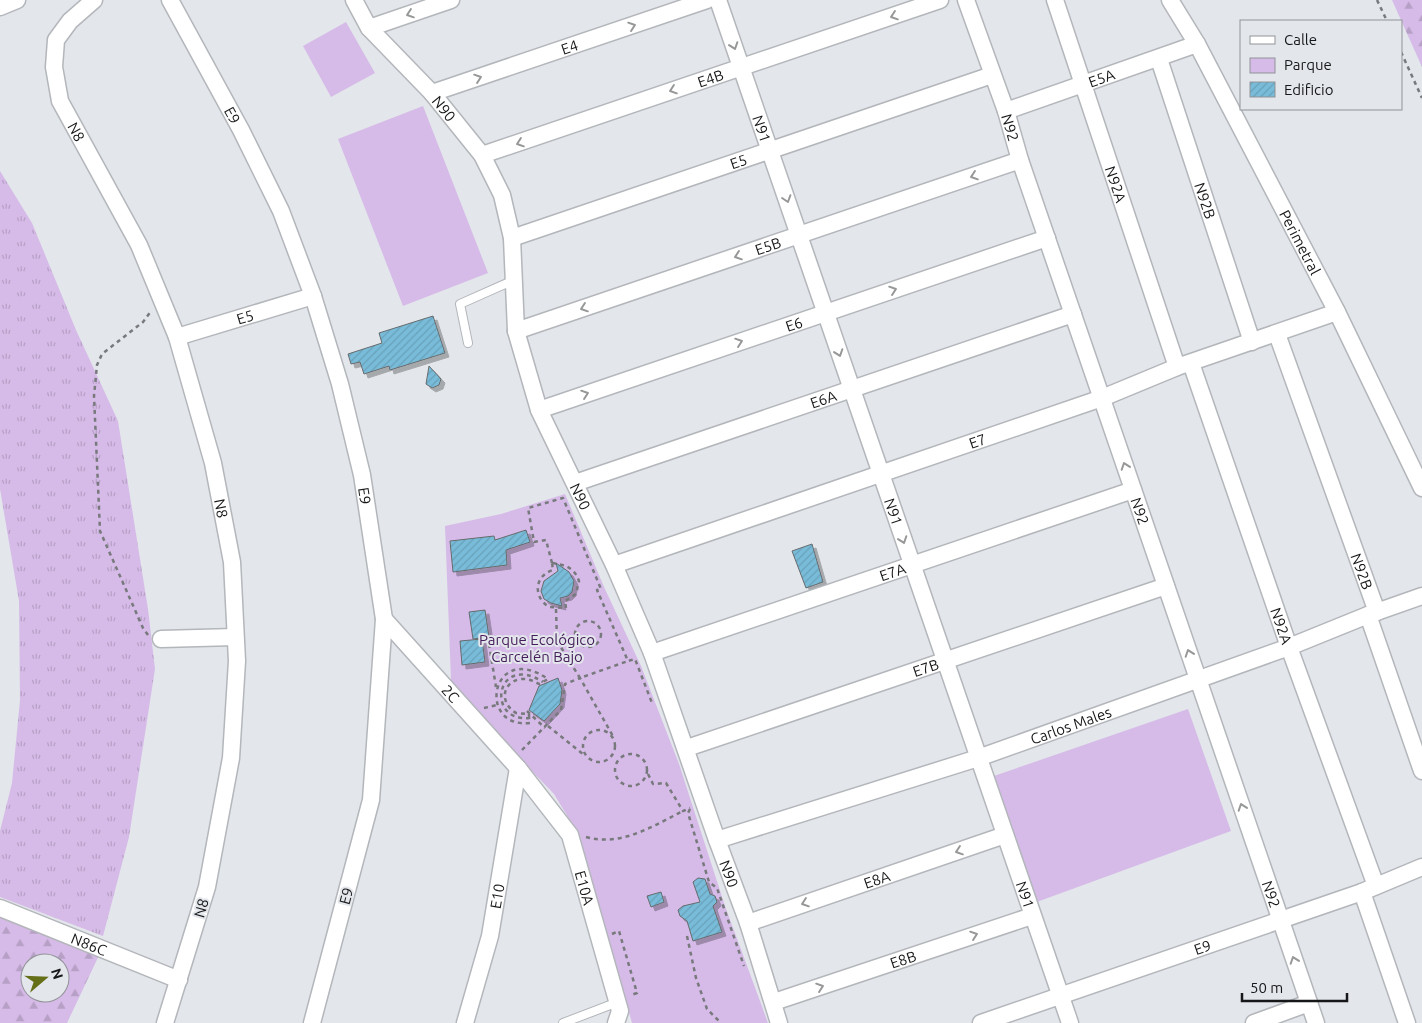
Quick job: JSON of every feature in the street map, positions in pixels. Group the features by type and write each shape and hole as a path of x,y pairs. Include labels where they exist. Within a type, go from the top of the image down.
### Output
{"street":[{"path":"1,5 17,0"},
{"name":"N8","path":"94,0 70,20 56,40 54,67 60,101 139,245 177,337 215,472 232,562 237,661 231,758 207,887 165,1023"},
{"name":"E9","path":"170,0 242,130 281,211 314,296 340,384 362,475 384,619 371,800 312,1023"},
{"name":"N90","path":"354,0 369,28 432,93 482,155 502,195 512,238 516,331 539,410 614,565 652,653 748,923 779,1023"},
{"path":"369,28 451,0"},
{"name":"E4","path":"432,93 707,0"},
{"name":"N91","path":"718,0 772,152 825,313 1070,1023"},
{"name":"E4B","path":"482,155 940,0"},
{"name":"N92","path":"966,0 1006,111 1020,160 1316,1023"},
{"name":"N92A","path":"1055,0 1184,365 1289,648 1369,889 1407,1023"},
{"name":"Perimetral","path":"1170,0 1198,44 1337,312 1422,488"},
{"name":"E5A","path":"1006,111 1198,44"},
{"name":"N92B","path":"1159,59 1252,342"},
{"name":"E5","path":"512,238 772,152 992,75"},
{"name":"E5B","path":"516,331 1020,160"},
{"name":"E6","path":"539,410 1047,238"},
{"name":"E5","path":"177,337 314,296"},
{"name":"E7","path":"614,565 1102,398 1184,365 1337,312"},
{"name":"E6A","path":"575,483 1073,314"},
{"name":"N92B","path":"1277,334 1372,613 1422,771"},
{"name":"E7A","path":"652,653 1133,490"},
{"name":"E7B","path":"687,748 1166,586"},
{"name":"Carlos Males","path":"717,840 978,758 1198,678 1289,648 1372,613 1422,596"},
{"name":"2C","path":"384,619 519,760"},
{"path":"161,639 235,638"},
{"name":"E10A","path":"519,760 570,835 620,1015"},
{"name":"E10","path":"465,1023 490,936 519,760"},
{"name":"E8A","path":"748,923 1005,836"},
{"name":"E9","path":"981,1023 1369,889 1422,867"},
{"name":"N86C","path":"0,908 179,980"},
{"name":"E8B","path":"774,1002 1032,916"},
{"path":"1254,1023 1309,1003"}],"lane":[{"path":"468,343 460,304 514,280"},
{"path":"563,1023 620,1015"}],"path":[{"path":"1377,0 1387,20"},
{"path":"1402,54 1422,98"},
{"path":"160,296 143,322 102,354 97,365 94,396 100,531 143,628 152,638 161,639"},
{"path":"552,563 566,565 572,569 579,581 576,594 565,601 566,608 556,609 544,604 537,592 540,578 553,570 546,540 534,542 528,508 563,498 601,588 597,590 628,662"},
{"path":"527,711 588,758 598,763 609,759 615,750 614,738 557,641 556,609"},
{"path":"583,622 593,622 600,629 600,639 592,646 582,646 575,639 576,629 583,622"},
{"path":"489,644 497,705 504,716 512,722 530,723 529,718 522,719 508,712 503,706 501,690 504,683 517,674 533,675 543,682 548,679 535,670 516,669 500,680 496,689"},
{"path":"519,760 562,710 565,684 580,678 635,659 656,712"},
{"path":"480,709 497,705"},
{"path":"588,758 582,748 585,737 589,733 600,730 614,738"},
{"path":"647,774 641,783 631,787 616,778 615,766 621,757 632,753 642,758 646,762 647,774 653,784 666,783 683,811"},
{"path":"688,799 690,808 688,813 709,882 717,888 745,968"},
{"path":"583,836 600,840 630,837 690,808"},
{"path":"687,936 696,978 707,1009 721,1023"}],"green space":[{"path":"1392,0 1422,0 1422,67 1402,20"},
{"path":"346,22 375,73 331,97 303,46"},
{"path":"423,106 488,273 403,306 338,139"},
{"path":"0,171 32,223 76,330 118,421 148,609 155,669 129,837 103,936 0,897 0,831 12,783 20,700 19,601 0,489"},
{"name":"Parque Ecológico Carcelén Bajo","path":"565,494 604,587 641,666 679,764 725,906 768,1023 632,1023 580,837 554,794 506,744 451,680 445,526 501,514"},
{"path":"1188,709 1231,831 1034,903 991,777"},
{"path":"0,908 102,949 67,1023 0,1023"}],"building":[{"path":"433,316 445,353 390,370 389,366 364,374 360,362 351,364 348,354 382,343 379,333"},
{"path":"429,366 441,379 439,385 432,388 426,384"},
{"path":"526,530 530,542 506,550 507,565 453,572 450,541 494,536 495,540"},
{"path":"812,544 823,582 806,588 792,551"},
{"path":"556,563 569,572 574,581 572,592 568,596 560,598 562,606 544,599 541,591 544,581 558,571"},
{"path":"485,610 489,637 473,639 469,612"},
{"path":"482,639 485,662 462,665 460,641"},
{"path":"558,678 562,690 560,704 544,721 529,710 539,686"},
{"path":"698,878 705,879 710,894 715,896 717,902 713,906 722,932 693,941 687,921 680,916 678,910 683,906 700,902 693,882"},
{"path":"661,892 664,902 651,907 647,896"}]}
